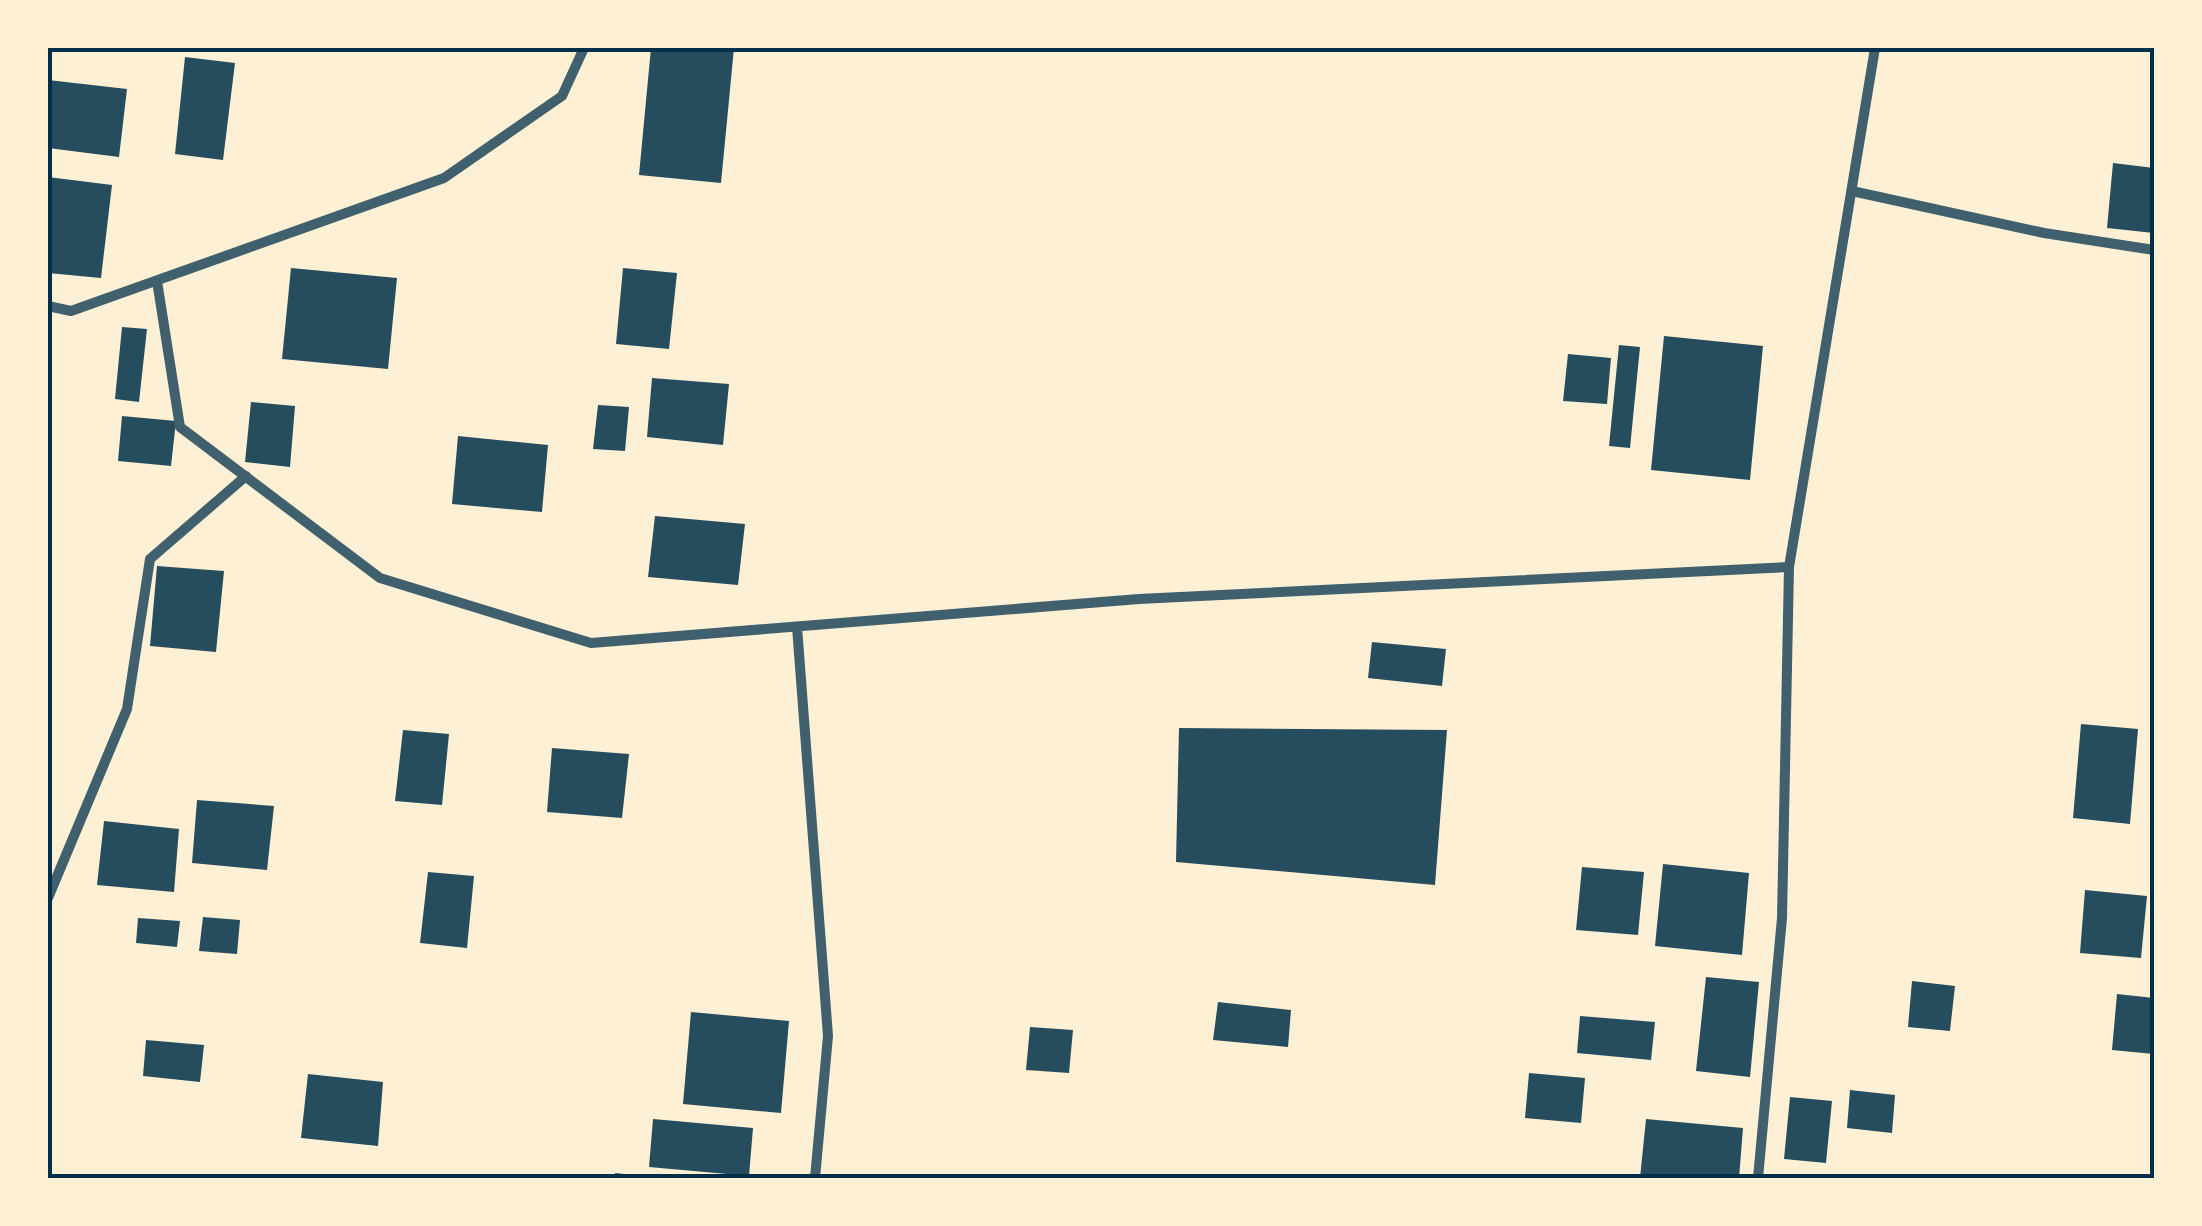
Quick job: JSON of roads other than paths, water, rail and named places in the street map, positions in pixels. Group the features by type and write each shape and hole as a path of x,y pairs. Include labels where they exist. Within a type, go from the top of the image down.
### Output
{"street":[{"path":"48,306 71,312 444,178 562,96 584,48"},
{"path":"1758,1178 1782,918 1790,567 1875,48"},
{"path":"1852,191 2044,232 2154,250"},
{"path":"157,282 180,427 380,578 590,643 1140,598 1790,567"},
{"path":"48,898 127,708 150,559 246,476"},
{"path":"797,626 828,1036 815,1178"}]}
